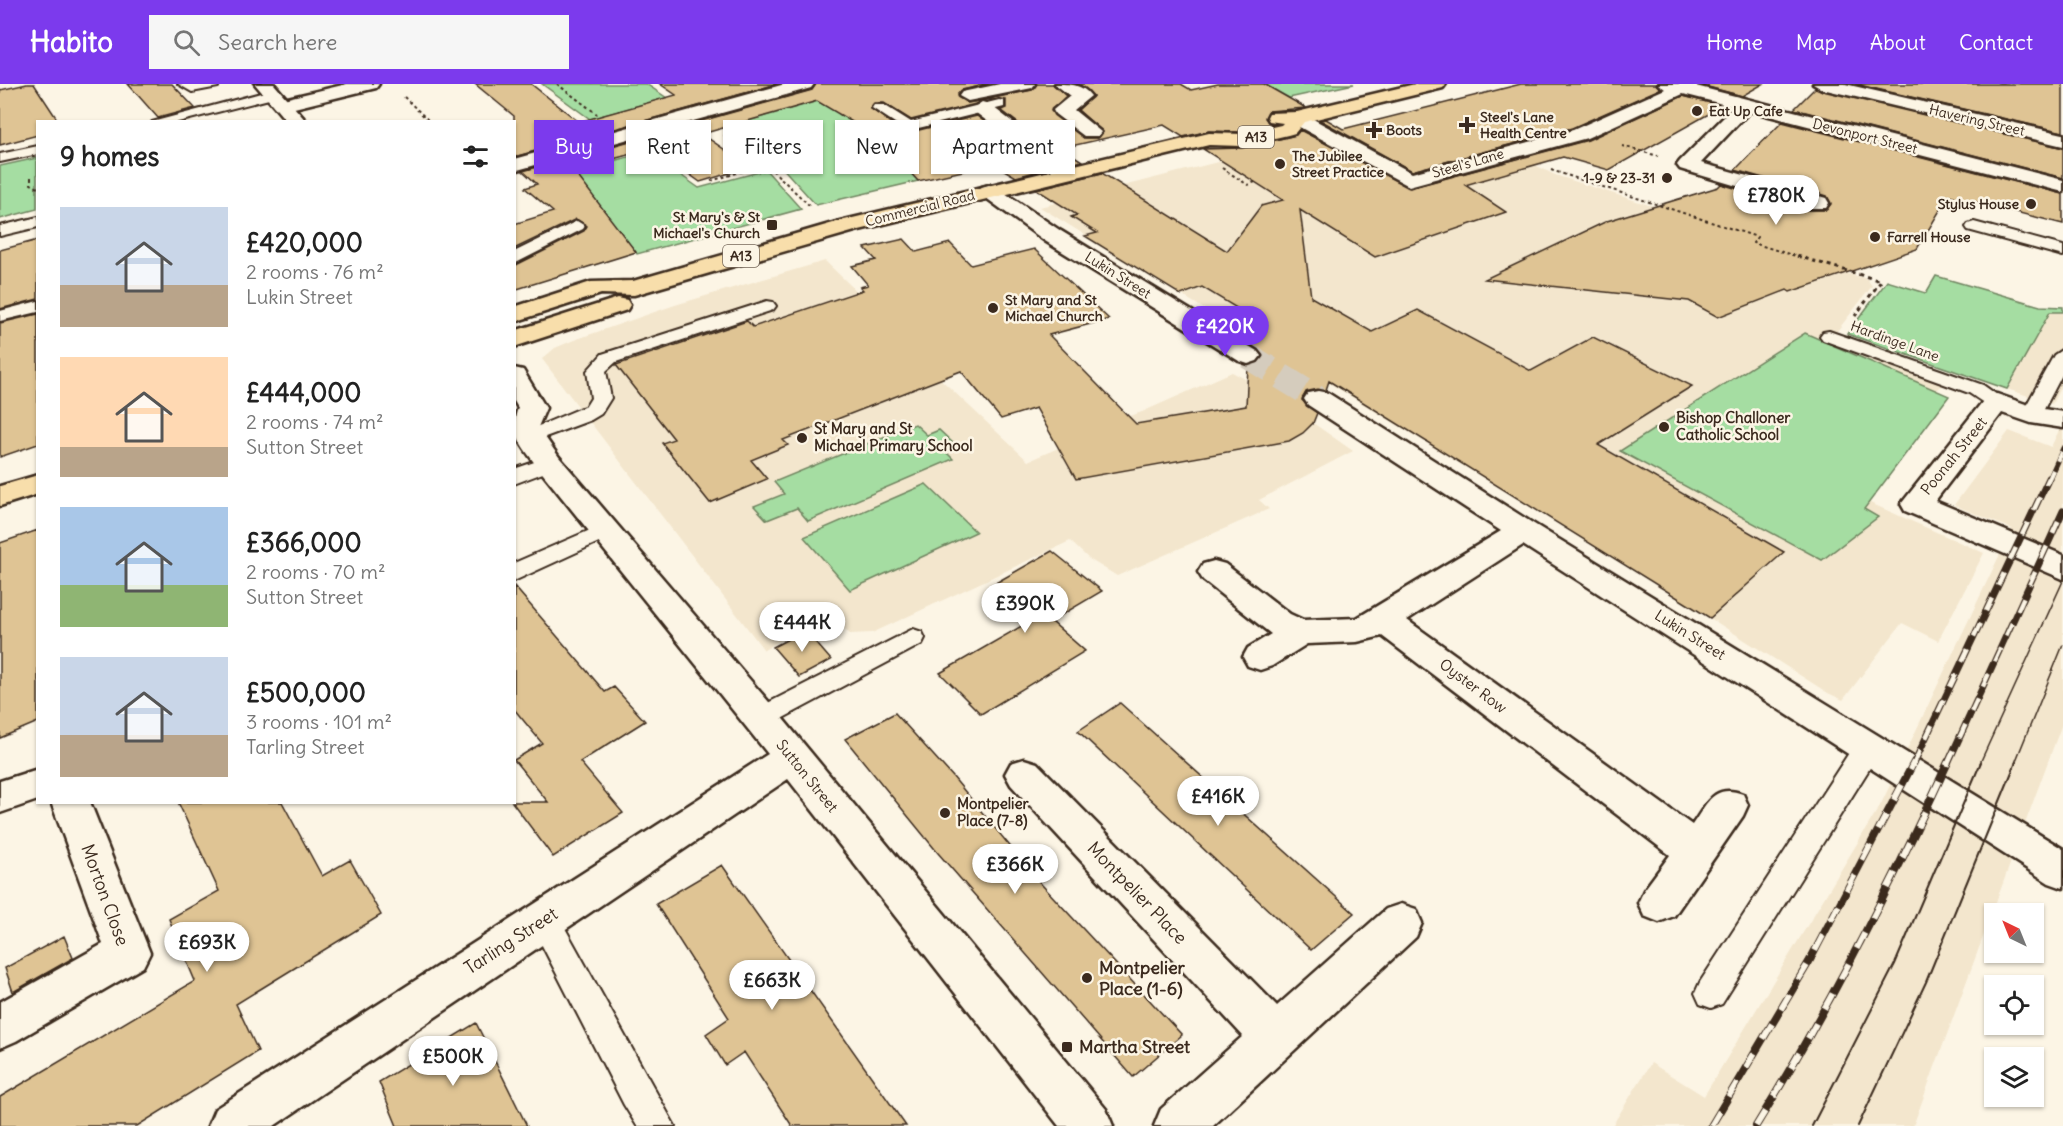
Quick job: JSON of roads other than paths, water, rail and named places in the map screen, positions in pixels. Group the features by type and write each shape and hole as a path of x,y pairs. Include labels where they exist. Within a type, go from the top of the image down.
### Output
{"highway":[{"name":"Commercial Road","path":"1075,171 1209,139 1241,140 1288,129 1297,118 1437,84"},
{"name":"Commercial Road","path":"516,314 599,287 634,288 788,243 1063,174"},
{"name":"Commercial Road","path":"516,339 618,305 634,288"},
{"path":"0,496 36,485"}],"street":[{"path":"273,94 369,84"},
{"path":"516,164 805,84"},
{"path":"1003,120 983,103 1026,84"},
{"path":"1064,84 1082,96 1062,110 1097,136"},
{"name":"Havering Street","path":"1822,84 2063,140"},
{"name":"Steel's Lane","path":"1297,118 1409,180 1580,134 1673,86"},
{"name":"Devonport Street","path":"1673,86 2063,186"},
{"path":"1756,89 1687,165 1818,203"},
{"path":"273,94 296,120"},
{"name":"Lukin Street","path":"989,191 1053,236 1248,356"},
{"path":"516,380 532,408 522,430"},
{"name":"Lukin Street","path":"1318,399 1523,531 2063,870"},
{"path":"1997,402 2031,415 2063,420"},
{"name":"Poonah Street","path":"1997,402 1916,504 2063,568"},
{"path":"2031,415 2042,427 2063,434"},
{"name":"Sutton Street","path":"522,430 761,718 1089,1126"},
{"path":"1214,572 1278,624 1300,632 1357,630 1371,627 1523,531"},
{"name":"Oyster Row","path":"1383,619 1696,851"},
{"path":"1260,657 1300,632"},
{"name":"Tarling Street","path":"240,1124 791,758"},
{"name":"Montpelier Place","path":"1024,774 1276,1038"},
{"path":"0,797 36,785"},
{"name":"Morton Close","path":"0,1026 128,953 71,804"},
{"path":"1659,903 1729,805"},
{"path":"1178,1126 1401,923"}],"lane":[{"path":"184,84 192,88 213,84"},
{"path":"167,120 273,94"},
{"path":"919,123 983,103"},
{"path":"879,108 899,120"},
{"path":"0,158 36,150"},
{"path":"0,231 36,222"},
{"path":"516,259 577,226"},
{"path":"1974,226 2063,251"},
{"path":"522,430 594,410 601,398 595,370 598,365 609,358 767,306"},
{"path":"0,316 36,307"},
{"path":"1829,336 1976,389 1997,402"},
{"path":"2031,415 2063,355"},
{"path":"516,476 549,463"},
{"path":"516,572 604,531"},
{"path":"761,718 913,639"},
{"path":"1711,993 1868,747"},
{"path":"544,920 636,1093 657,1126"}],"tunnel":[{"path":"1248,356 1318,399"}],"tram line":[{"path":"1980,763 2063,581"},
{"path":"2015,763 2063,645"},
{"path":"1812,1126 1895,964 1981,762"},
{"path":"1858,1126 1926,982 2016,762"}],"railway":[{"path":"2049,479 2063,448"},
{"path":"1914,763 2049,478"},
{"path":"1948,763 2063,511"},
{"path":"1711,1126 1809,962 1914,762"},
{"path":"1756,1126 1858,947 1948,762"}],"place":[{"name":"Eat Up Cafe","path":"1697,111"},
{"name":"Steel's Lane Health Centre","path":"1467,125"},
{"name":"Boots","path":"1374,130"},
{"name":"The Jubilee Street Practice","path":"1280,164"},
{"name":"1-9 & 23-31","path":"1667,178"},
{"name":"Stylus House","path":"2031,204"},
{"name":"St Mary's & St Michael's Church","path":"772,225"},
{"name":"Farrell House","path":"1875,237"},
{"name":"St Mary and St Michael Church","path":"993,308"},
{"name":"Bishop Challoner Catholic School","path":"1664,427"},
{"name":"St Mary and St Michael Primary School","path":"802,438"},
{"name":"Montpelier Place (7-8)","path":"945,813"},
{"name":"Montpelier Place (1-6)","path":"1087,978"},
{"name":"Martha Street","path":"1067,1047"}]}
